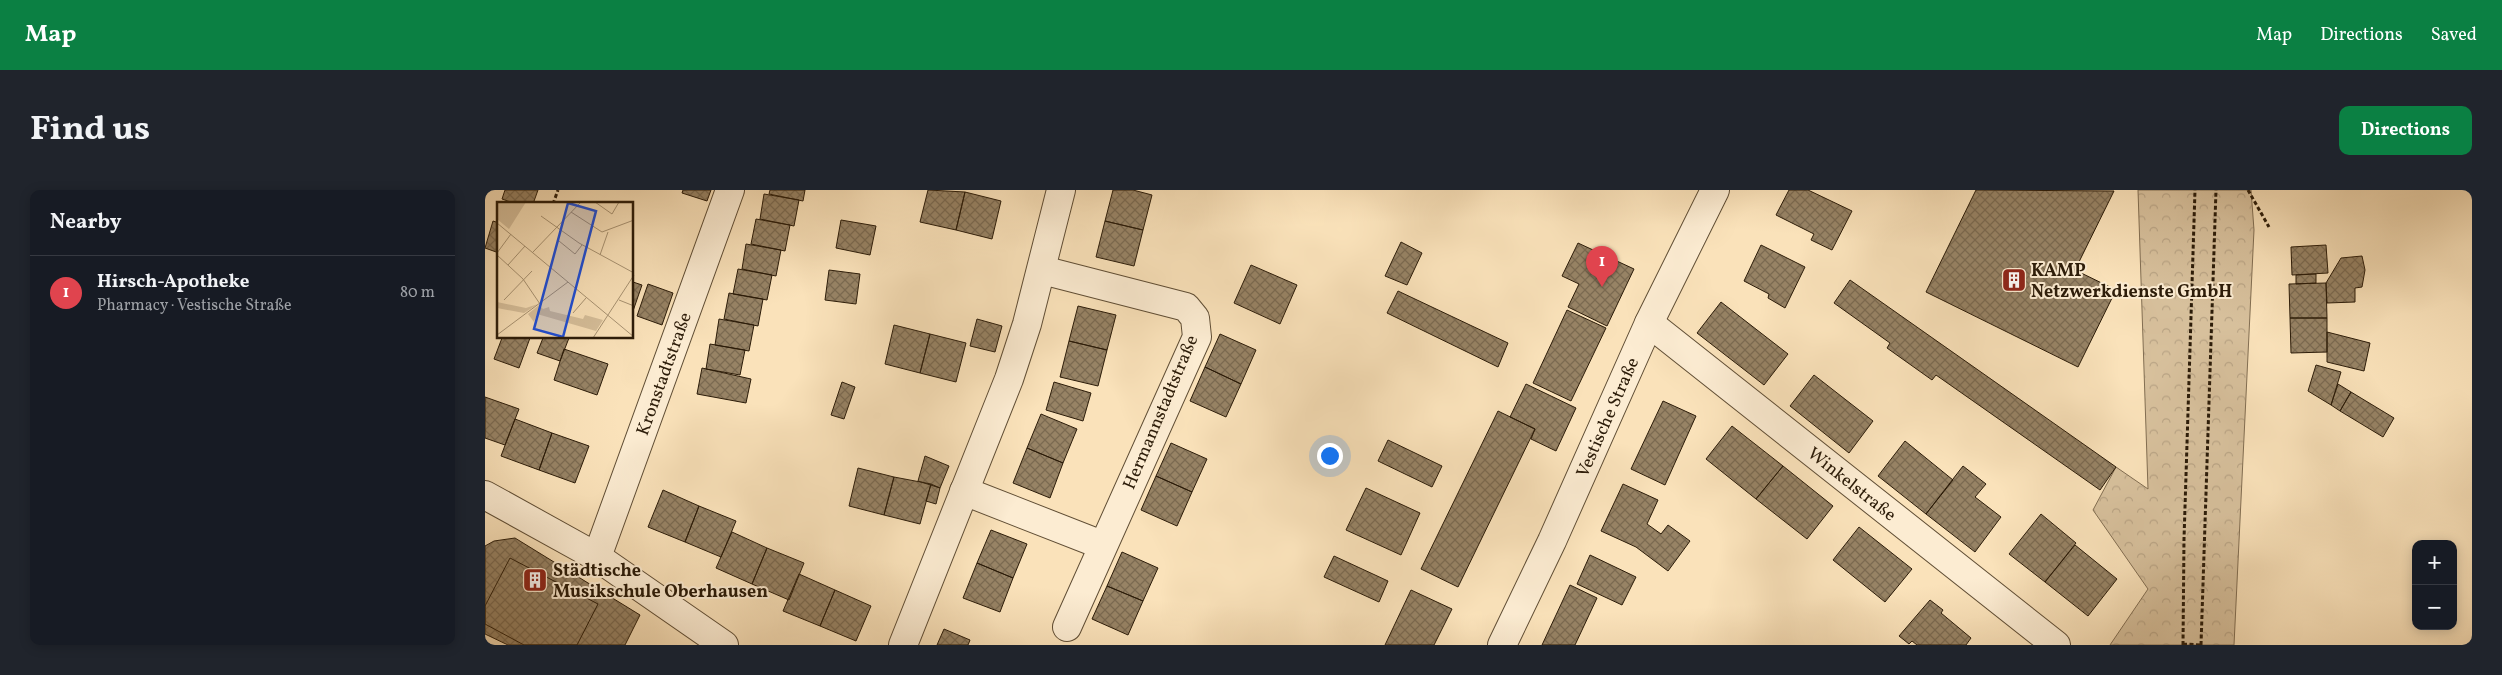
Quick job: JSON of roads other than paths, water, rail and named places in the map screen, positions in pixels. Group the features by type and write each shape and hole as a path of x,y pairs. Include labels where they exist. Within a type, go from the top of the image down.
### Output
{"street":[{"name":"Kronstadtstraße","path":"597,557 730,190"},
{"path":"903,645 1009,379 1042,270 1061,190"},
{"name":"Vestische Straße","path":"1502,645 1552,541 1649,323 1715,190"},
{"name":"Hermannstadtstraße","path":"1042,270 1186,307 1195,318 1197,337 1067,626"},
{"name":"Winkelstraße","path":"1649,323 2055,645"},
{"path":"965,491 1102,545"},
{"path":"485,495 597,557 725,645"}],"place":[{"name":"KAMP Netzwerkdienste GmbH","path":"2014,280"},
{"name":"Hirsch-Apotheke","path":"1602,287"},
{"name":"Städtische Musikschule Oberhausen","path":"535,580"}]}
